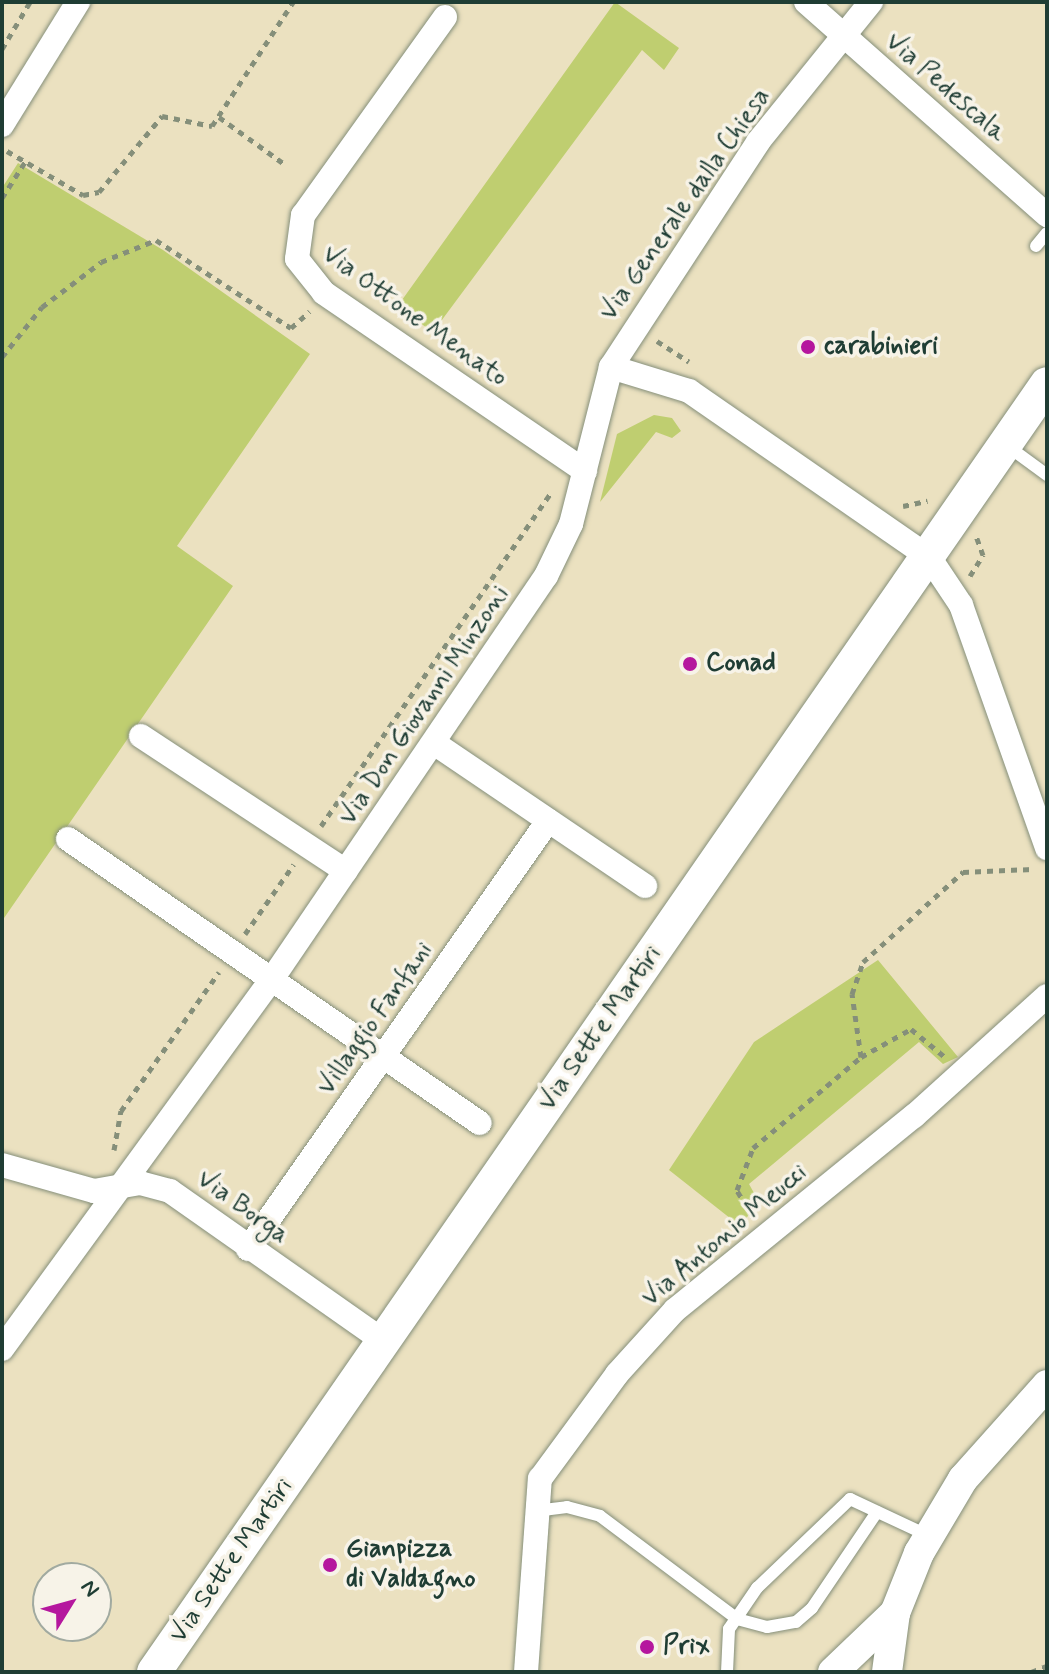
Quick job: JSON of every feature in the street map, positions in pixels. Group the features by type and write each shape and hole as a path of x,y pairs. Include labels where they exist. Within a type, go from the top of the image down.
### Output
{"main road":[{"name":"Via Sette Martiri","path":"154,1672 1047,384"}],"street":[{"path":"2,125 78,2"},
{"name":"Via Pedescala","path":"806,2 1047,215"},
{"name":"Via Generale dalla Chiesa","path":"611,367 758,142 871,2"},
{"name":"Via Ottone Menato","path":"445,17 303,215 297,259 324,293 585,471"},
{"path":"611,367 689,391 929,557 961,605 1042,815 1047,848"},
{"name":"Via Don Giovanni Minzoni","path":"2,1349 272,979 546,576 585,471 611,367"},
{"path":"141,736 346,871"},
{"path":"434,743 645,886"},
{"name":"Villaggio Fanfani","path":"248,1249 548,821"},
{"path":"68,839 479,1123"},
{"name":"Via Antonio Meucci","path":"526,1672 535,1511 540,1479 565,1442 675,1310 914,1116 1047,996"},
{"name":"Via Borga","path":"2,1165 94,1191 124,1184 170,1191 248,1249 385,1342"},
{"path":"887,1672 895,1613 929,1536 963,1479 1047,1385"},
{"path":"833,1672 895,1613"}],"lane":[{"path":"1036,246 1047,233"},
{"path":"1006,445 1047,475"},
{"path":"727,1672 729,1629 757,1588 850,1499 929,1536"},
{"path":"535,1511 567,1507 600,1516 737,1619 767,1627 796,1622 877,1512"}],"path":[{"path":"2,49 30,2"},
{"path":"6,150 92,195 162,116 205,129 219,117 293,2"},
{"path":"219,117 283,163"},
{"path":"2,198 25,161"},
{"path":"2,357 42,307 101,262 156,240 291,328 316,303"},
{"path":"315,834 554,486"},
{"path":"236,947 300,856"},
{"path":"861,1057 852,994 863,962 881,943 963,872 1047,863"},
{"path":"94,1191 112,1163 121,1111 226,961"},
{"path":"1031,1672 1047,1666"}],"green space":[{"path":"615,2 679,48 664,70 642,50 433,332 397,307"},
{"path":"18,163 163,250 310,354 177,546 233,586 2,921 2,188"},
{"path":"654,415 672,418 681,431 672,438 656,432 600,502 617,434"},
{"path":"878,960 958,1057 943,1064 919,1042 749,1184 759,1202 740,1226 669,1170 754,1042"}],"place":[{"name":"carabinieri","path":"808,347"},
{"name":"Conad","path":"690,664"},
{"name":"Gianpizza di Valdagno","path":"330,1565"},
{"name":"Prix","path":"647,1647"}]}
